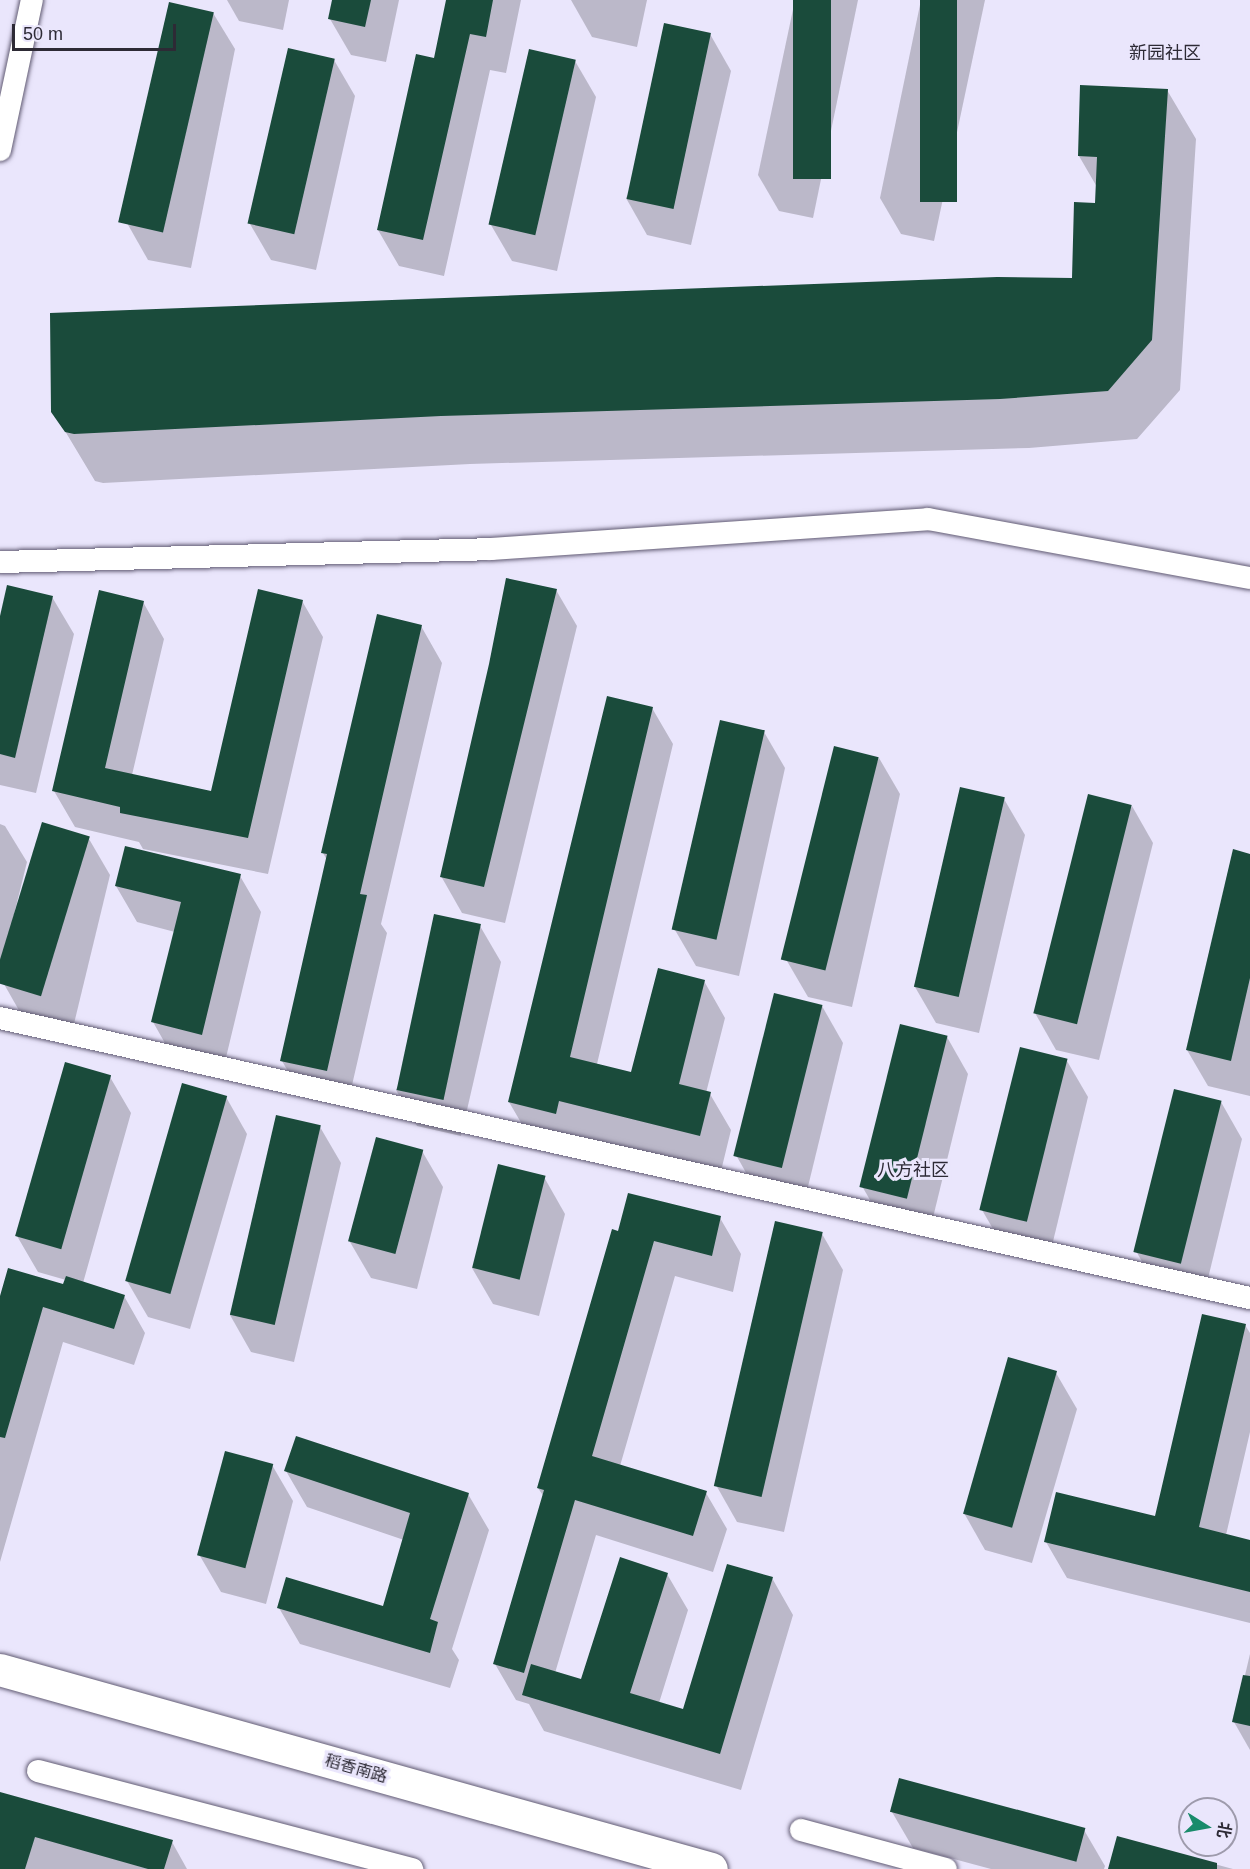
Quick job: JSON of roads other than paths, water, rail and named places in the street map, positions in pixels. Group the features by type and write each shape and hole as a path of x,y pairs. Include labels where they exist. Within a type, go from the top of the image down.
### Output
{"main road":[{"name":"稻香南路","path":"0,1670 712,1869"}],"street":[{"path":"0,150 32,0"},
{"path":"0,562 491,549 928,519 1250,578"},
{"path":"0,1018 1250,1298"},
{"path":"38,1771 412,1869"},
{"path":"801,1830 946,1869"}],"district":[{"name":"新园社区","path":"1165,53"},
{"name":"八方社区","path":"913,1170"}]}
